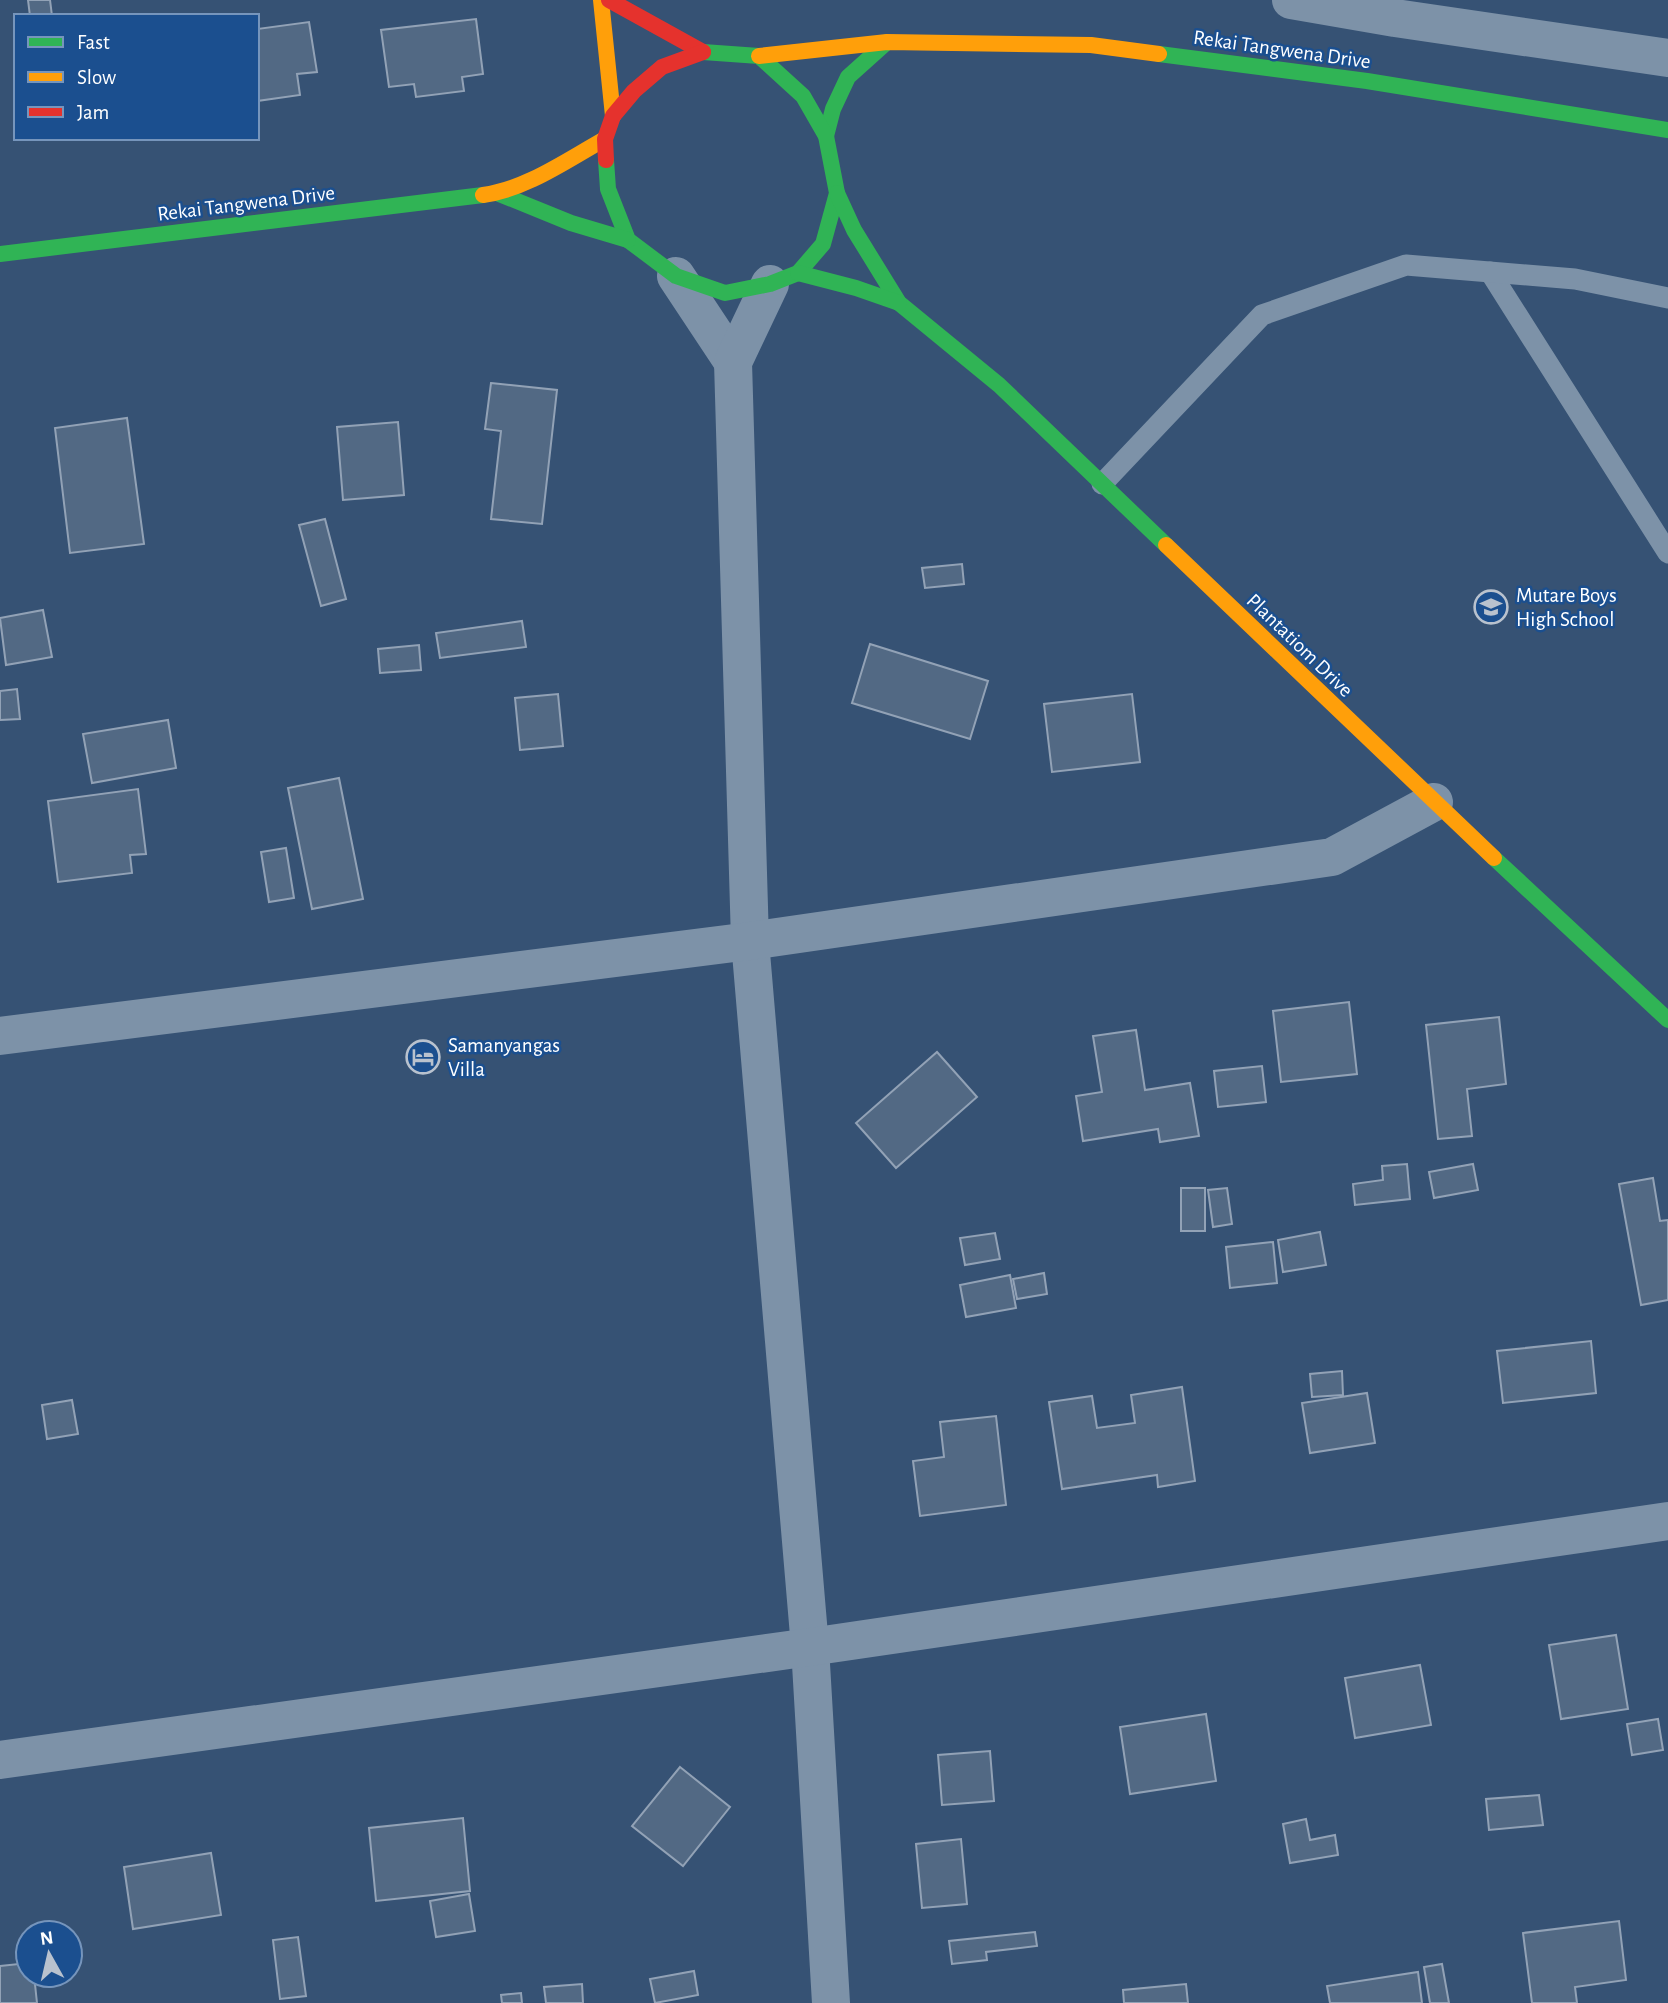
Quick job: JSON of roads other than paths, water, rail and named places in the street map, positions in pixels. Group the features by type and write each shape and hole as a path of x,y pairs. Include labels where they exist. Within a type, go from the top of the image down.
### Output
{"street":[{"path":"601,0 613,116"},
{"path":"609,0 703,52 759,57 803,96 826,136 837,193 854,230 899,303"},
{"path":"1291,0 1668,58"},
{"path":"826,136 848,77 887,42"},
{"name":"Rekai Tangwena Drive","path":"759,57 807,48 887,42 1091,45 1367,81 1668,130"},
{"path":"628,240 608,190 605,139 613,116 634,91 662,66 703,52"},
{"path":"497,193 535,178 605,139"},
{"path":"497,193 570,223 628,240 676,276 725,293 784,279 856,288 899,303"},
{"name":"Rekai Tangwena Drive","path":"0,254 497,193"},
{"path":"733,362 784,279 823,244 837,193"},
{"path":"676,276 733,362 750,941 810,1647 831,2003"},
{"name":"Plantatiom Drive","path":"899,303 999,385 1434,802 1668,1020"},
{"path":"0,1036 750,941 1332,857 1434,802"},
{"path":"0,1760 810,1647 1668,1521"}],"lane":[{"path":"1102,484 1262,315 1406,265 1575,279 1668,298"},
{"path":"1490,272 1668,553"}],"place":[{"name":"Mutare Boys High School","path":"1491,607"},
{"name":"Samanyangas Villa","path":"423,1057"}]}
